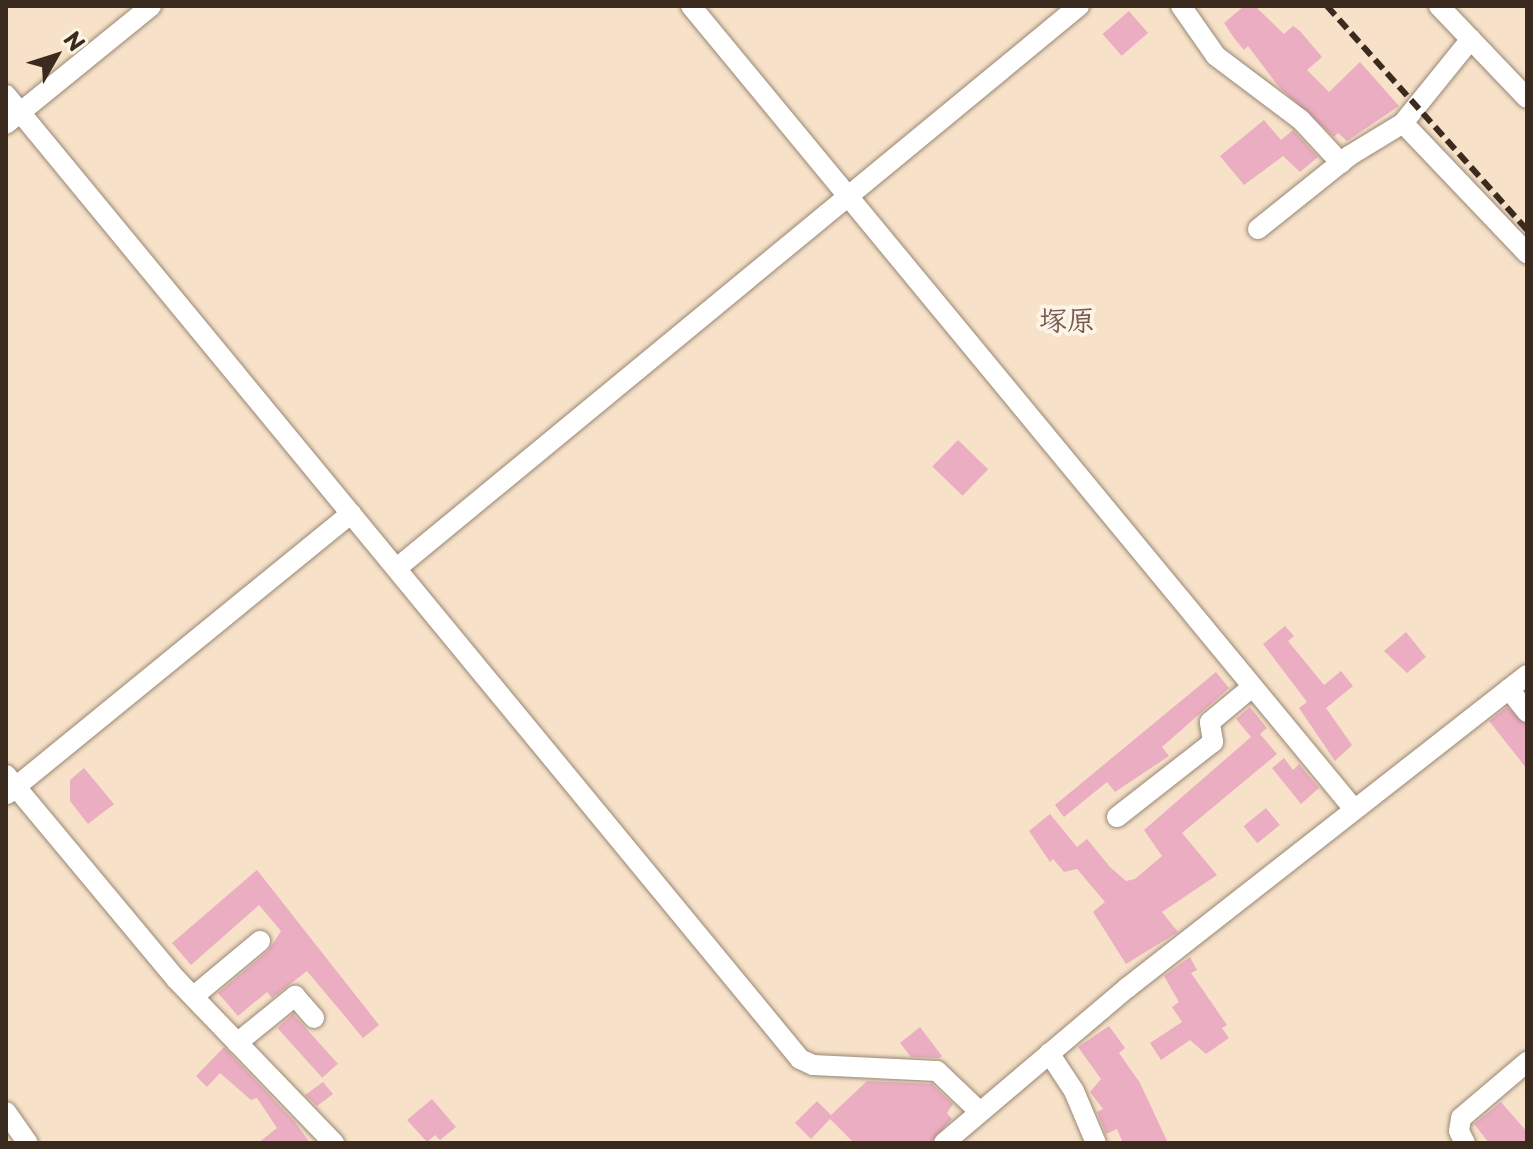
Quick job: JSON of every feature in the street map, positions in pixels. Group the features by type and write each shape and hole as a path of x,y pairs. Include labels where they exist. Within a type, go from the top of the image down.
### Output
{"street":[{"path":"13,118 151,6"},
{"path":"691,6 1354,809"},
{"path":"397,568 1079,6"},
{"path":"1181,6 1216,56 1301,120 1341,163"},
{"path":"1439,6 1527,98"},
{"path":"1258,229 1341,163 1403,123 1471,39"},
{"path":"6,95 13,118 397,568 800,1059 813,1065 937,1071 980,1112"},
{"path":"1403,123 1527,253"},
{"path":"329,1142 194,996 9,786 351,513"},
{"path":"944,1143 1049,1053 1527,675"},
{"path":"1117,817 1213,742 1210,722 1251,688"},
{"path":"1509,689 1527,712"},
{"path":"194,996 260,941"},
{"path":"237,1043 295,996 314,1018"},
{"path":"1049,1053 1074,1091 1096,1143"},
{"path":"1465,1143 1459,1131 1461,1118 1527,1062"},
{"path":"6,1112 28,1143"}],"building":[{"path":"1244,6 1255,6 1284,34 1293,26 1300,31 1322,57 1307,70 1329,92 1360,62 1399,106 1347,141 1338,133 1334,137 1279,87 1248,46 1244,50 1234,38 1224,23"},
{"path":"1129,11 1148,33 1122,56 1103,34"},
{"path":"1264,120 1281,140 1293,130 1318,157 1300,172 1283,156 1244,185 1220,156"},
{"path":"958,440 988,469 963,496 932,467"},
{"path":"1285,626 1294,636 1288,641 1324,685 1341,671 1353,686 1326,708 1352,745 1335,761 1299,708 1307,702 1263,644"},
{"path":"1406,632 1426,657 1407,673 1384,651"},
{"path":"1216,672 1229,688 1162,747 1169,756 1115,792 1107,782 1064,817 1055,805"},
{"path":"1250,707 1267,728 1260,734 1277,754 1182,833 1217,875 1162,912 1178,932 1126,964 1093,912 1105,902 1077,869 1064,872 1053,859 1050,862 1029,831 1050,814 1077,847 1087,839 1126,881 1135,879 1162,856 1144,830 1251,737 1236,719"},
{"path":"1507,707 1527,725 1527,769 1489,721"},
{"path":"1284,758 1293,770 1299,764 1319,788 1301,804 1272,768"},
{"path":"84,768 114,804 88,824 70,801 70,780"},
{"path":"1266,808 1280,825 1257,843 1243,826"},
{"path":"257,870 379,1025 363,1038 307,971 272,998 267,992 238,1016 218,993 268,951 281,931 259,905 191,965 172,943"},
{"path":"1190,957 1197,970 1191,973 1227,1025 1222,1028 1229,1038 1206,1054 1190,1040 1161,1060 1150,1043 1182,1022 1172,1007 1179,1002 1164,976"},
{"path":"293,1014 338,1064 322,1078 277,1028"},
{"path":"1109,1026 1125,1048 1119,1053 1140,1083 1168,1143 1123,1143 1117,1129 1106,1134 1097,1112 1103,1109 1090,1092 1101,1079 1078,1047"},
{"path":"920,1027 942,1056 911,1057 900,1043"},
{"path":"224,1047 295,1122 310,1143 258,1143 277,1128 257,1098 251,1100 220,1073 207,1087 196,1076"},
{"path":"867,1081 932,1084 953,1104 947,1113 952,1119 930,1143 854,1143 830,1119 811,1139 795,1123 817,1101 831,1115"},
{"path":"323,1082 333,1094 317,1106 305,1095"},
{"path":"432,1099 456,1127 440,1140 435,1135 427,1142 407,1120"},
{"path":"1501,1102 1527,1132 1527,1143 1489,1143 1474,1124"}],"railway":[{"path":"1327,6 1527,230"}],"district":[{"name":"塚原","path":"1067,319"}]}
